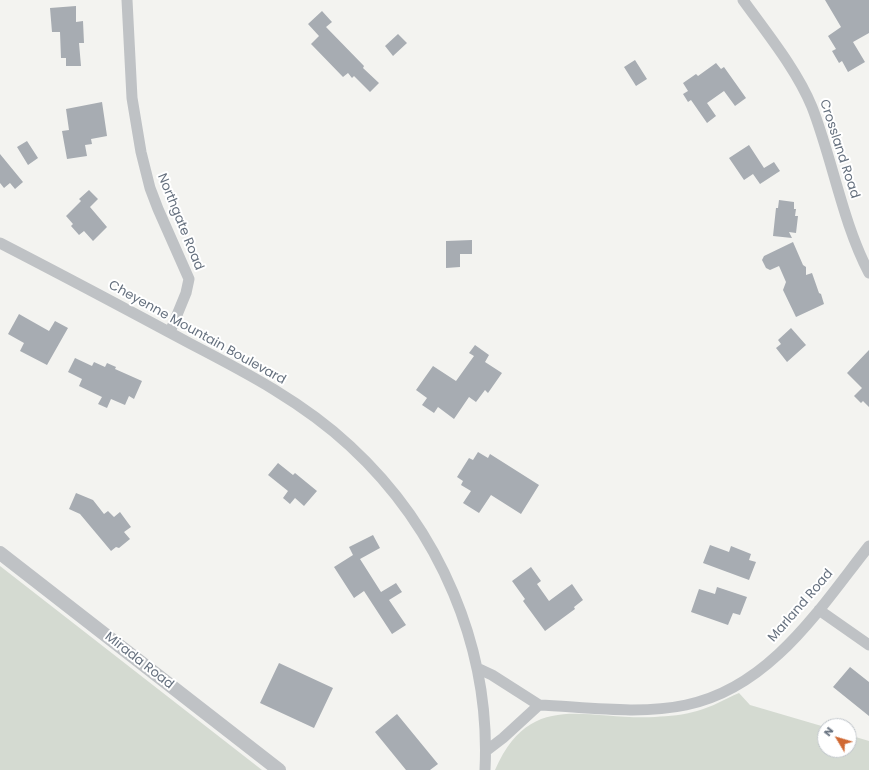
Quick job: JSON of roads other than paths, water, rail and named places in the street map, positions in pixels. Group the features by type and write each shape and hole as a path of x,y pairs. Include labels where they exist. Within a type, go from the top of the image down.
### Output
{"street":[{"name":"Northgate Road","path":"127,0 132,98 141,152 150,188 189,279 186,293 170,332"},
{"name":"Crossland Road","path":"743,0 773,41 794,74 811,105 821,131 854,243 869,273"},
{"name":"Cheyenne Mountain Boulevard","path":"0,243 255,378 302,408 349,445 384,481 405,507 425,536 457,598 469,634 477,668 486,725 485,770"},
{"name":"Marland Road","path":"538,706 639,710 687,705 732,689 758,672 794,640 869,546"},
{"name":"Mirada Road","path":"0,553 279,770"},
{"path":"819,610 869,645"},
{"path":"477,668 492,675 538,706 508,734 486,750"}]}
